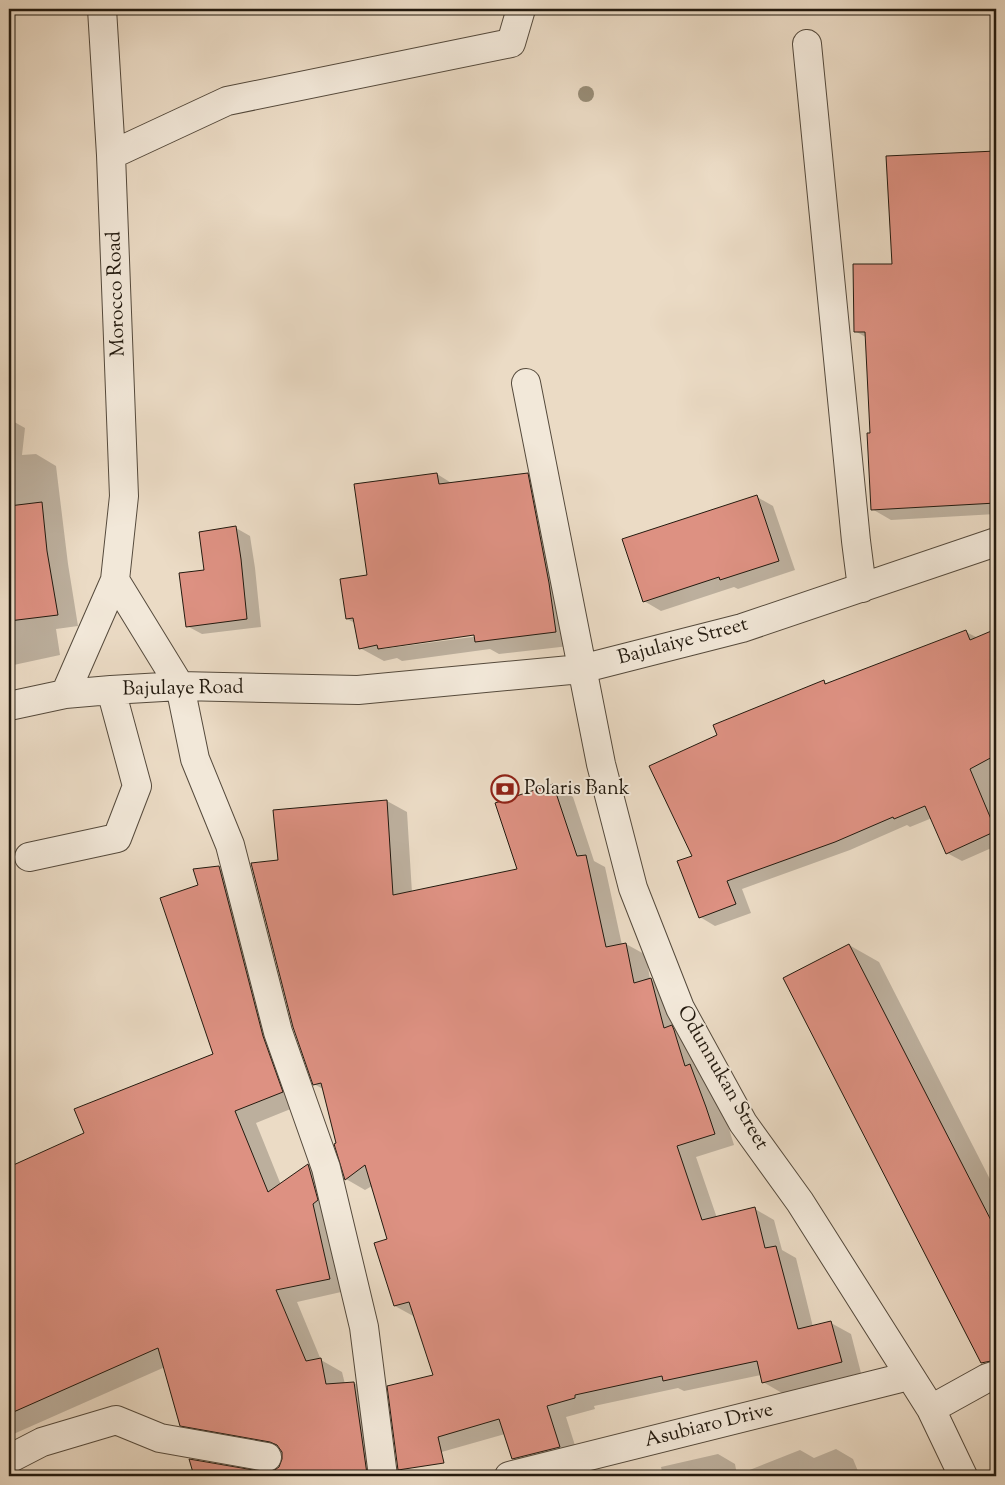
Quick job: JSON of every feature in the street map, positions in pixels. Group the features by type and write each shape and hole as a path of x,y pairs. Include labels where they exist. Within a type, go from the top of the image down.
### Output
{"street":[{"name":"Morocco Road","path":"65,694 115,580 124,496 111,155 102,9"},
{"path":"111,155 227,101 511,43 521,9"},
{"path":"807,44 854,531 862,588"},
{"name":"Odunnukan Street","path":"526,382 601,764 633,888 680,1008 743,1123 800,1202 931,1409 964,1476"},
{"name":"Bajulaiye Street","path":"358,690 581,669 742,628 996,542"},
{"path":"115,580 180,686 195,760 230,845 278,1032 326,1168 364,1327 383,1476"},
{"name":"Bajulaye Road","path":"9,706 65,694 180,686 358,690"},
{"path":"29,857 118,838 137,786 111,690"},
{"path":"931,1409 987,1378 996,1375"},
{"name":"Asubiaro Drive","path":"509,1476 909,1376"},
{"path":"9,1459 42,1442 116,1420 160,1438 267,1458"}],"building":[{"path":"996,151 996,503 871,510 867,433 870,433 865,332 854,332 853,264 892,264 886,156"},
{"path":"437,473 439,484 528,473 549,583 556,632 475,642 474,635 378,649 377,645 359,649 353,618 346,619 340,579 367,575 354,484"},
{"path":"757,495 779,561 720,580 719,577 643,602 622,539"},
{"path":"42,502 47,551 58,615 9,621 9,506"},
{"path":"236,526 247,619 186,627 179,573 204,570 199,532"},
{"path":"996,629 996,755 970,769 996,831 946,854 925,806 894,819 893,817 835,842 727,881 736,904 699,918 677,861 692,856 649,766 717,735 713,725 824,680 825,684 966,630 970,640"},
{"path":"553,784 577,856 586,855 606,947 626,943 634,983 651,978 664,1028 672,1025 685,1066 690,1064 706,1107 715,1134 677,1146 702,1220 755,1207 765,1248 776,1246 798,1329 831,1321 842,1362 762,1383 757,1361 663,1381 662,1376 575,1395 575,1398 547,1406 560,1447 512,1459 499,1419 438,1437 444,1463 398,1470 387,1386 433,1375 409,1302 394,1306 374,1243 387,1239 365,1165 345,1180 334,1144 336,1143 321,1083 313,1085 293,1027 251,863 278,860 273,810 387,800 393,895 517,869 495,803"},
{"path":"219,866 263,1036 283,1092 235,1111 268,1192 308,1164 318,1200 313,1204 330,1279 276,1290 306,1361 321,1358 326,1384 354,1382 367,1474 347,1476 194,1476 189,1459 265,1472 273,1471 279,1467 282,1452 277,1445 270,1442 180,1426 158,1348 9,1414 9,1167 84,1133 74,1109 213,1054 160,898 198,885 193,869"},
{"path":"849,944 996,1230 996,1360 981,1363 783,978"}],"place":[{"name":"Polaris Bank","path":"505,789"}]}
